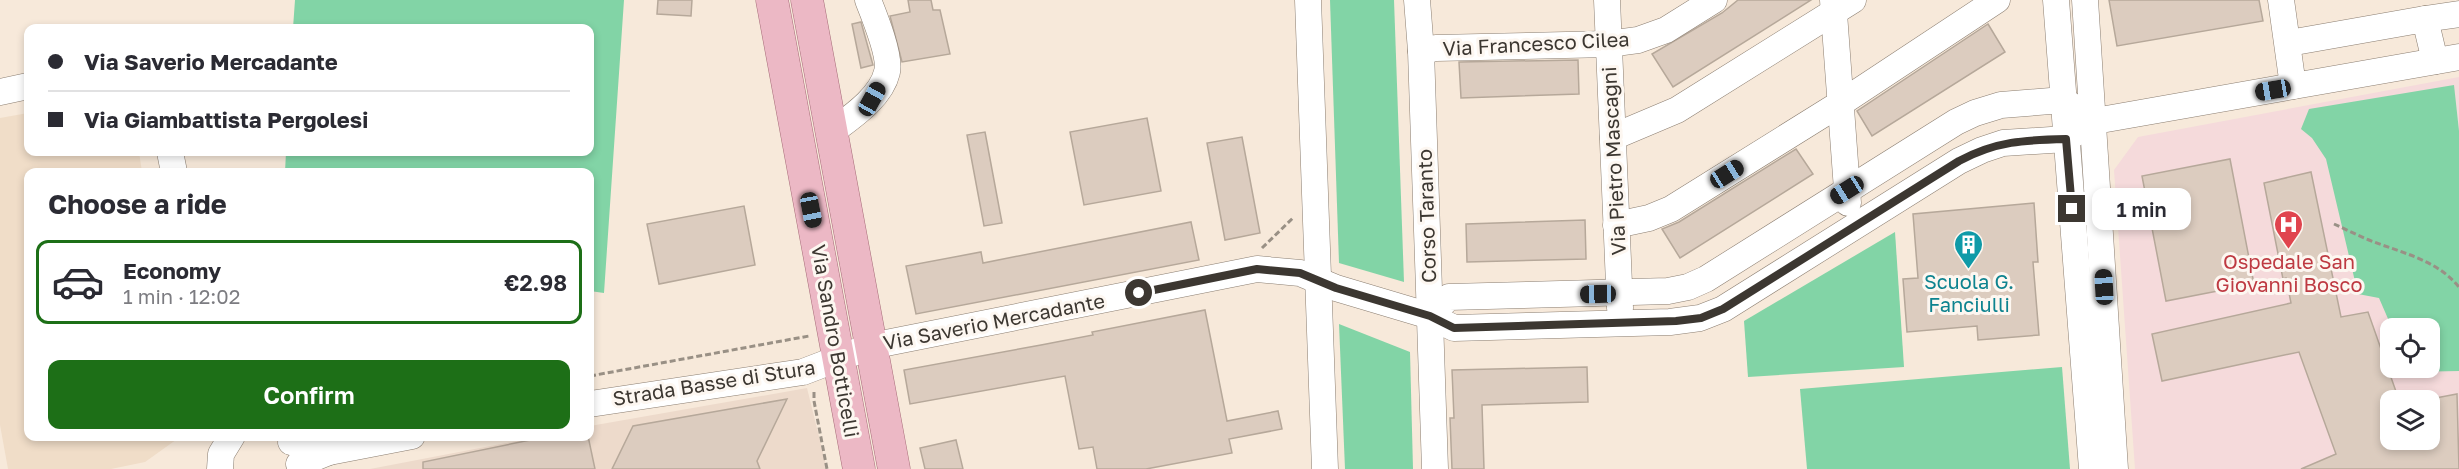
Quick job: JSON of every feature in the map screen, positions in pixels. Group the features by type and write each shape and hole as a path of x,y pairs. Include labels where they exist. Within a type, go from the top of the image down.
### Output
{"main road":[{"name":"Via Sandro Botticelli","path":"772,0 860,469"},
{"name":"Via Sandro Botticelli","path":"807,0 894,469"}],"street":[{"path":"830,133 872,99 888,71 880,31 868,0"},
{"path":"1308,0 1325,469"},
{"name":"Corso Taranto","path":"1417,0 1421,51 1436,469"},
{"name":"Via Pietro Mascagni","path":"1607,0 1621,322"},
{"name":"Via Francesco Cilea","path":"1421,51 1436,48 1608,44 1654,35 1714,0"},
{"path":"1617,225 1667,211 1841,103 1997,0"},
{"path":"2056,0 2092,469"},
{"path":"2085,0 2095,121 2115,469"},
{"path":"2281,0 2289,43 2293,87"},
{"path":"1840,4 1841,103 1850,229"},
{"path":"1612,137 1677,111 1840,4"},
{"path":"2289,43 2459,14"},
{"path":"2425,19 2447,59"},
{"name":"Via Saverio Mercadante","path":"871,346 1257,269 1300,273 1336,288 1430,316 1454,328 1682,321 1717,312 1959,161 1990,146 2017,141 2066,139 2095,121 2447,59"},
{"path":"0,92 24,87"},
{"path":"1430,316 1449,297 1673,290 1702,281 1967,117 2011,104 2063,100 2095,121"},
{"name":"Strada Basse di Stura","path":"594,403 803,372 871,346"},
{"path":"293,453 329,452 386,441"}],"path":[{"path":"2334,224 2369,240 2410,253 2448,273 2459,287"},
{"path":"594,375 814,336"},
{"path":"814,401 827,469"}],"shaded area":[{"name":"Ospedale San Giovanni Bosco","path":"2459,77 2459,469 2135,469 2114,170 2138,137"},
{"path":"24,114 24,156 140,156 141,168 24,168 24,441 174,441 145,462 111,469 8,469 0,425 0,118"},
{"path":"807,388 827,469 370,469 517,441 594,441 594,425"}],"green space":[{"path":"295,0 624,0 604,293 594,292 594,168 285,168 286,156 594,156 594,24 293,24"},
{"path":"1330,0 1394,0 1404,282 1339,263"},
{"path":"2454,85 2459,131 2459,371 2440,371 2440,318 2388,318 2379,298 2358,294 2326,159 2312,138 2301,129 2309,109"},
{"path":"1895,232 1904,367 1748,377 1744,321"},
{"path":"1339,324 1410,352 1413,469 1345,469"},
{"path":"2062,367 2070,469 1807,469 1800,389"}],"building":[{"path":"658,0 692,0 691,16 657,14"},
{"path":"908,0 931,0 933,10 940,10 950,54 902,62 890,16 910,12"},
{"path":"1738,0 1811,0 1673,87 1652,54 1722,13"},
{"path":"2109,0 2259,0 2263,21 2117,46"},
{"path":"861,22 873,65 861,68 852,24"},
{"path":"1988,24 2005,52 1872,136 1857,111"},
{"path":"1578,60 1579,94 1461,98 1459,62"},
{"path":"1147,118 1161,191 1084,205 1070,132"},
{"path":"985,132 1002,223 984,226 967,135"},
{"path":"1242,137 1260,233 1225,240 1207,143"},
{"path":"1796,149 1813,174 1680,258 1662,229 1679,222"},
{"path":"2230,159 2254,284 2166,301 2142,176"},
{"path":"2311,172 2341,317 2368,312 2380,346 2380,378 2391,378 2395,390 2380,390 2380,450 2440,450 2440,397 2457,394 2459,469 2301,469 2336,454 2299,352 2162,381 2152,334 2291,303 2286,278 2283,279 2264,183"},
{"name":"Scuola G. Fanciulli","path":"2034,203 2038,262 2033,262 2039,335 1978,340 1977,326 1907,332 1903,279 1918,278 1913,214"},
{"path":"744,206 755,265 659,284 647,224"},
{"path":"1585,220 1586,259 1467,262 1466,224"},
{"path":"1191,222 1199,260 916,314 906,266 981,252 983,263"},
{"path":"1205,310 1227,421 1278,411 1282,429 1229,439 1232,453 1146,469 1097,469 1093,447 1079,449 1065,376 910,404 904,370 1093,335 1092,332"},
{"path":"1587,367 1588,402 1482,405 1484,469 1452,469 1450,418 1454,418 1452,370"},
{"path":"787,399 757,461 760,469 612,469 633,426"},
{"path":"956,440 963,469 925,469 920,448"},
{"path":"526,441 589,441 595,469 423,469 423,462"}],"place":[{"name":"Ospedale San Giovanni Bosco","path":"2289,250"},
{"name":"Scuola G. Fanciulli","path":"1969,270"}],"route":[{"path":"1139,293 1257,269 1300,273 1336,288 1430,316 1454,328 1676,321 1701,318 1723,309 1959,161 1997,144 2066,139 2072,209"}]}
